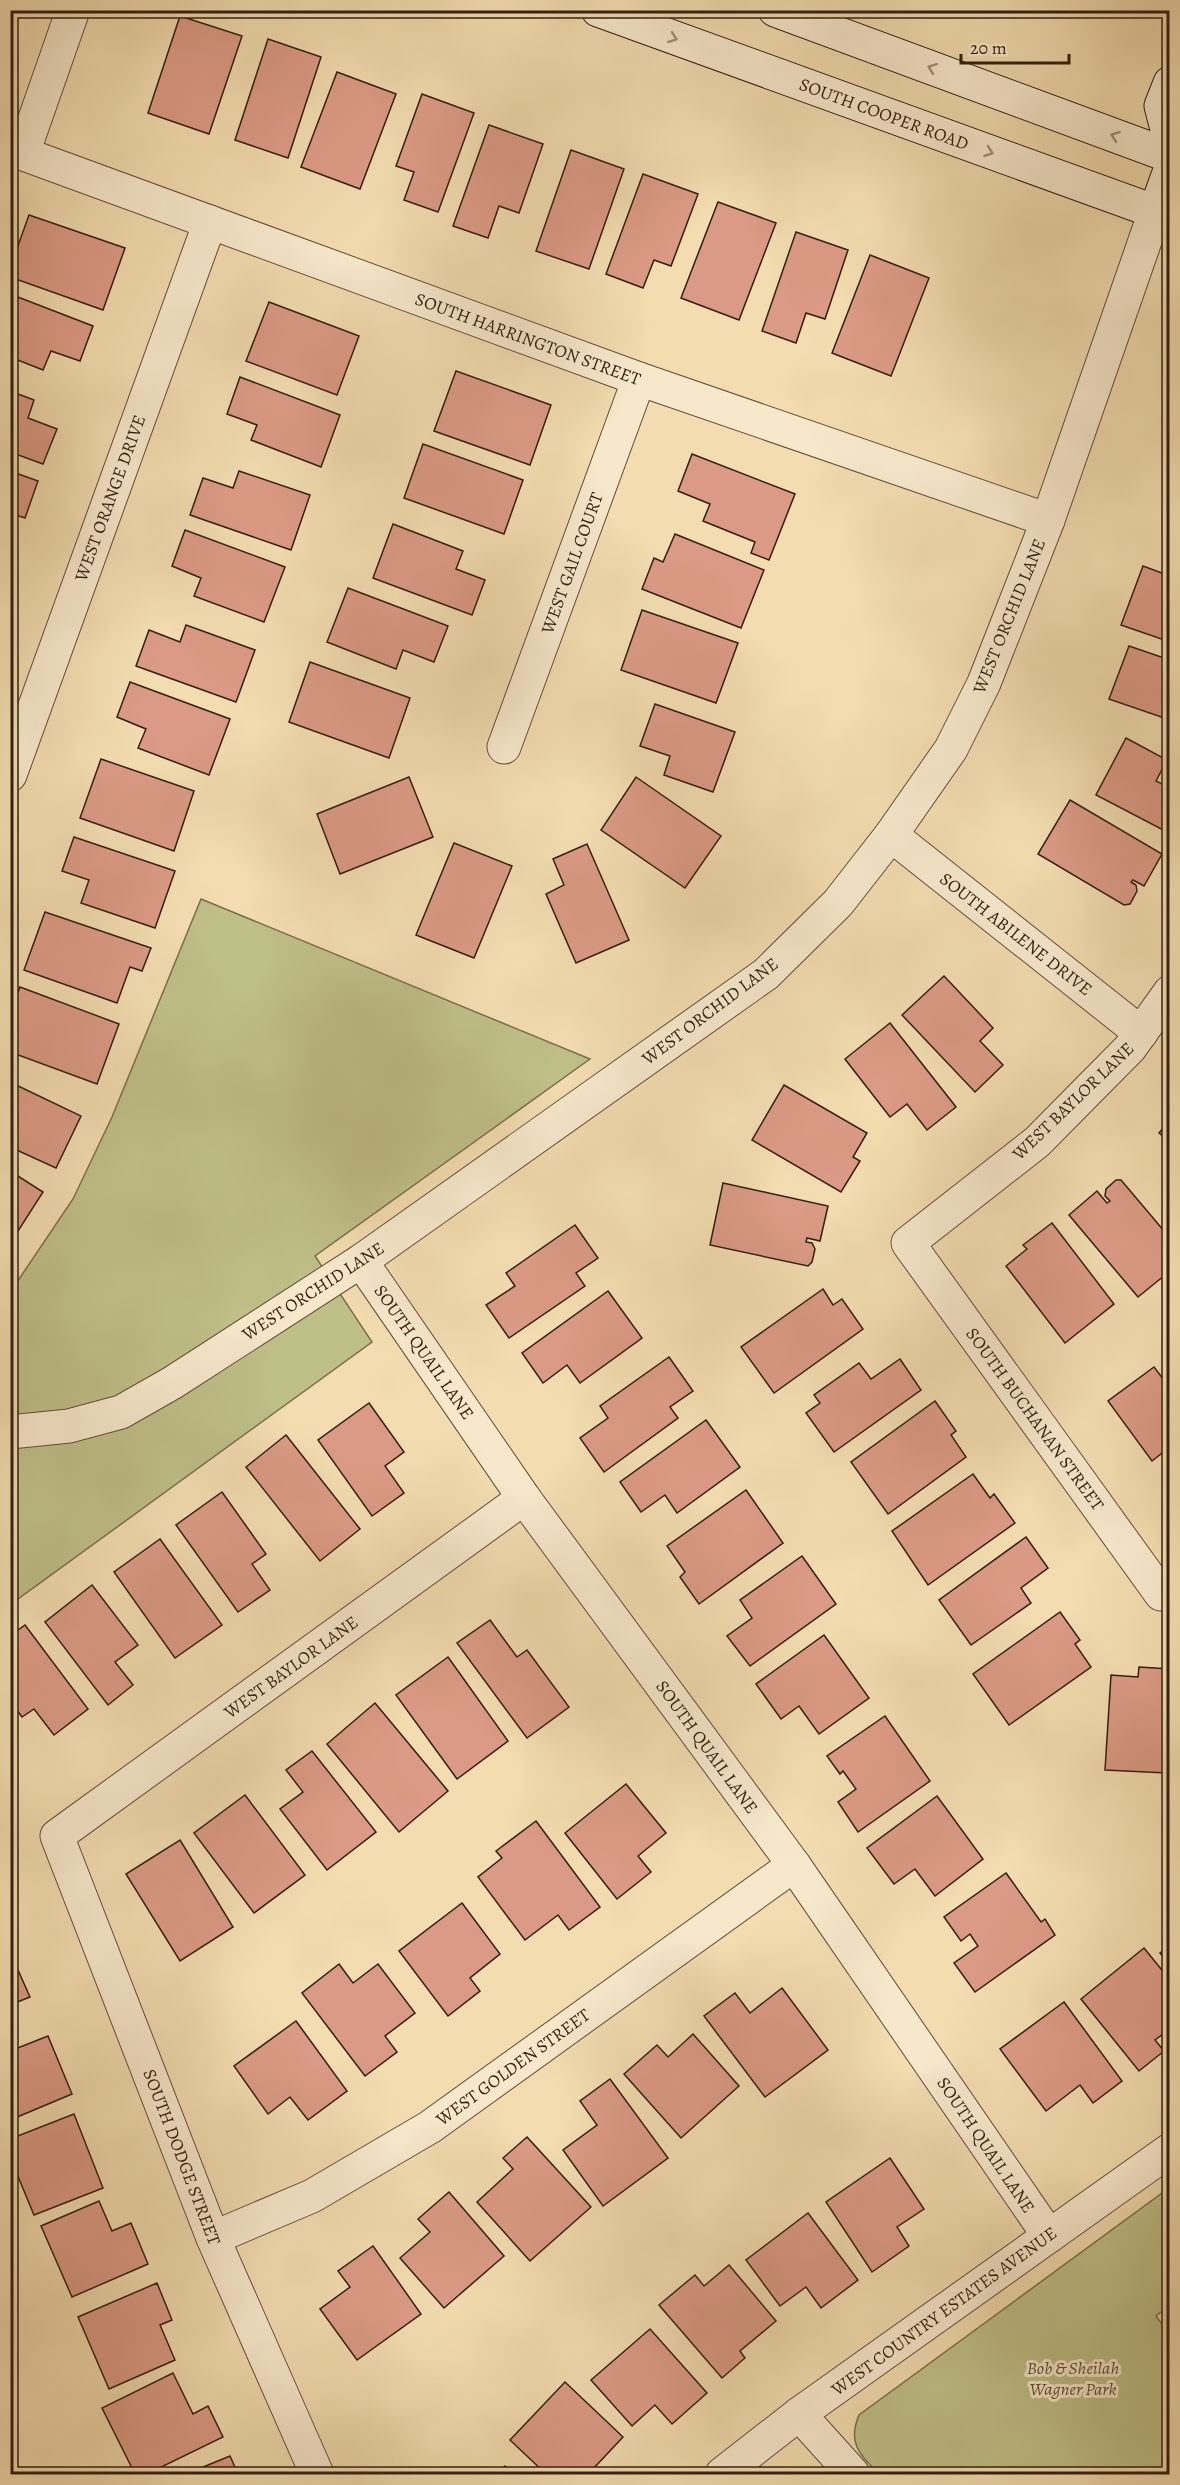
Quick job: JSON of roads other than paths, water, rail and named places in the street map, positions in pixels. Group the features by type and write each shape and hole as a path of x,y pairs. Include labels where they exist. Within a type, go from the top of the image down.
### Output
{"street":[{"path":"17,151 73,10"},
{"name":"SOUTH COOPER ROAD","path":"598,10 1162,215"},
{"path":"775,10 1170,156"},
{"path":"1170,83 1161,106 1170,141"},
{"name":"SOUTH HARRINGTON STREET","path":"17,151 639,380 1048,520"},
{"name":"WEST ORCHID LANE","path":"10,1432 69,1426 122,1412 172,1383 361,1261 766,974 838,903 891,835 951,749 984,683 1048,520 1162,215 1170,170"},
{"name":"WEST ORANGE DRIVE","path":"10,775 210,222"},
{"name":"WEST GAIL COURT","path":"504,747 639,380"},
{"name":"SOUTH ABILENE DRIVE","path":"891,835 1141,1033"},
{"name":"WEST BAYLOR LANE","path":"908,1243 1037,1142 1130,1048 1170,992"},
{"name":"SOUTH BUCHANAN STREET","path":"908,1243 1166,1591"},
{"name":"SOUTH QUAIL LANE","path":"361,1261 524,1498 794,1865 1049,2236"},
{"name":"WEST BAYLOR LANE","path":"57,1836 524,1498"},
{"name":"SOUTH DODGE STREET","path":"57,1836 213,2238 317,2475"},
{"name":"WEST GOLDEN STREET","path":"213,2238 312,2196 430,2127 794,1865"},
{"name":"WEST COUNTRY ESTATES AVENUE","path":"722,2475 800,2414 1170,2150"},
{"path":"800,2414 853,2475"}],"park label":[{"name":"Bob & Sheilah Wagner Park","path":"1073,2378"}]}
